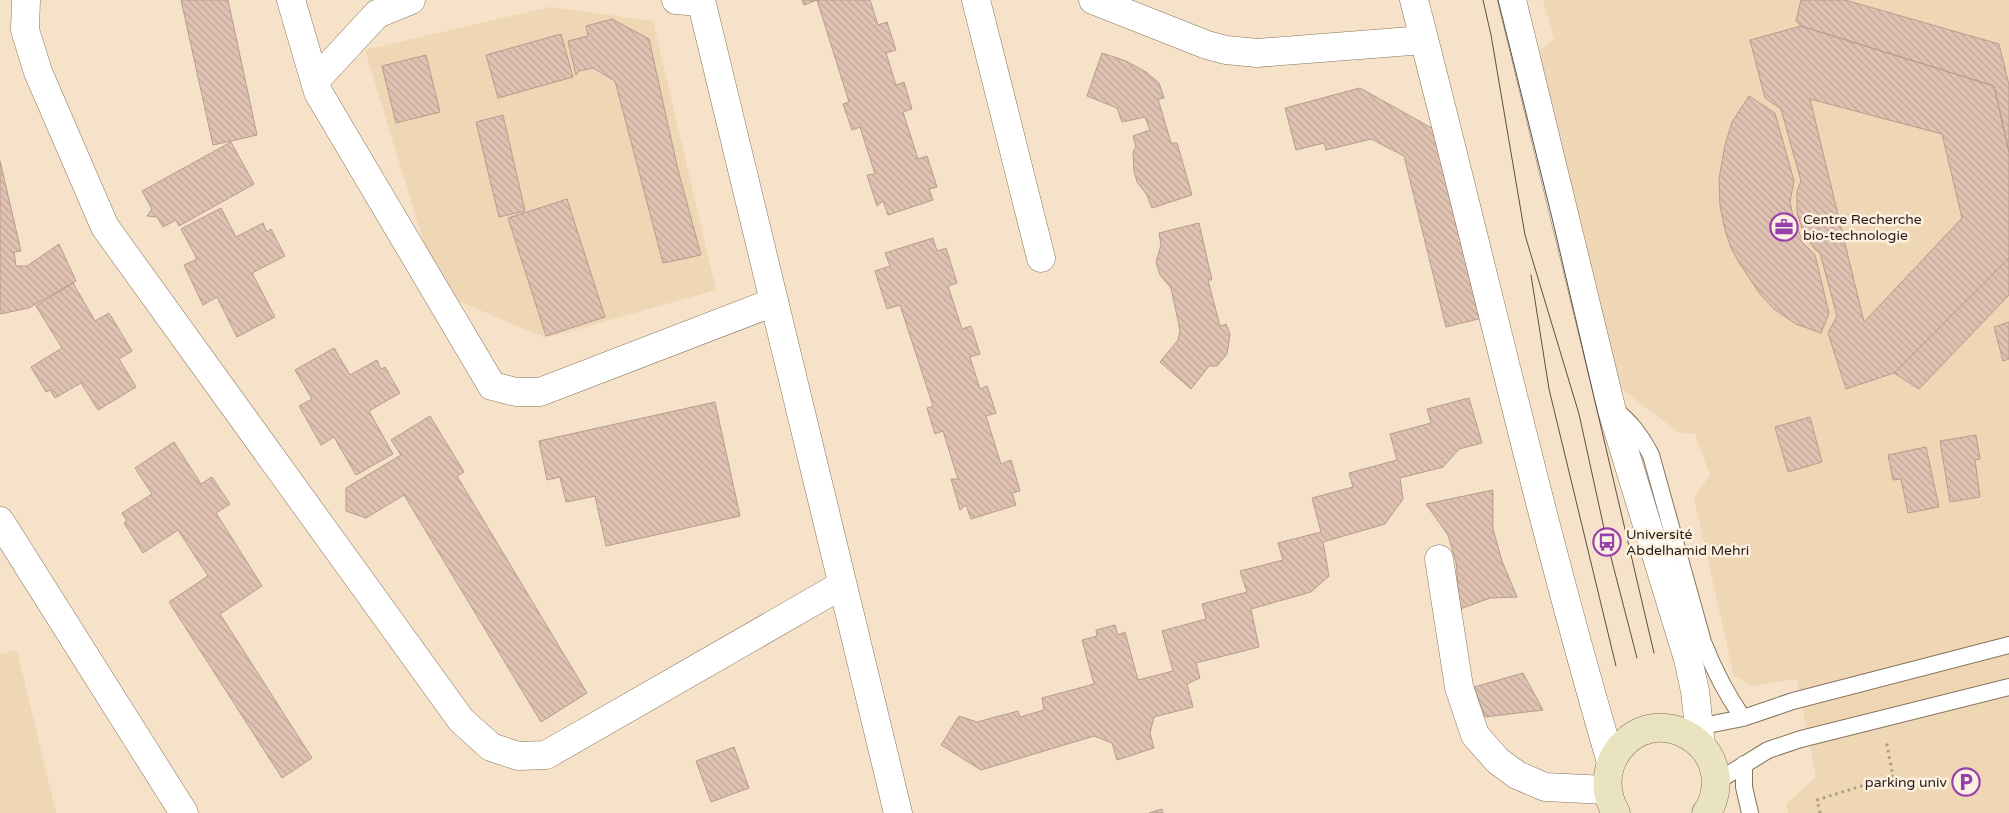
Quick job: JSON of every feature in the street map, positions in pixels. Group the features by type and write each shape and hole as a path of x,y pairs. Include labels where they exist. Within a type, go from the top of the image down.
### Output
{"main road":[{"path":"1612,801 1607,776 1610,762 1619,748 1631,737 1645,730 1660,728 1692,734 1709,756 1714,768 1714,800"}],"street":[{"path":"26,0 25,30 38,72 105,227 461,720 491,747 518,756 546,755 842,585"},
{"path":"291,0 318,92 492,386 516,392 540,392 774,302"},
{"path":"315,81 377,14 411,0"},
{"path":"976,0 1041,258"},
{"path":"1093,0 1207,45 1226,50 1257,53 1424,40"},
{"path":"1414,0 1468,222 1574,635 1610,762"},
{"path":"1512,0 1611,407 1688,659 1695,691 1692,734"},
{"path":"693,1 774,302 898,813"},
{"path":"0,521 184,813"},
{"path":"1439,559 1459,687 1475,735 1498,761 1518,775 1545,788 1569,790 1612,801"}],"lane":[{"path":"1611,407 1628,420 1641,436 1651,455 1703,642 1725,693 1743,718"},
{"path":"1692,734 1793,700 2009,645"},
{"path":"1714,800 1744,764 1768,750 1801,739 2009,687"},
{"path":"1744,764 1744,787 1750,813"}],"path":[{"path":"1820,813 1817,800 1893,776 1884,734"}],"shaded area":[{"path":"1543,0 2009,0 2009,813 1788,813 1786,804 1816,777 1797,679 1752,686 1734,676 1694,498 1710,475 1695,434 1678,432 1619,387 1532,57 1554,39"},
{"path":"550,7 653,21 716,290 546,338 439,293 365,50"},
{"path":"17,650 56,813 0,813 0,654"}],"building":[{"path":"181,0 228,0 257,135 213,145"},
{"path":"802,0 817,0 804,5"},
{"path":"817,0 870,0 878,25 887,22 896,50 886,53 896,85 904,82 912,109 903,112 918,159 927,156 937,187 929,189 933,200 888,215 883,201 877,206 867,175 875,174 860,127 852,130 843,104 849,102"},
{"path":"1801,0 1845,0 1999,44 2009,85 2009,152 1994,86 1801,26 1796,21"},
{"path":"612,19 649,39 678,170 701,255 663,263 615,81 593,68 579,71 576,75 568,41 588,36 586,26"},
{"path":"1801,26 1994,86 2009,152 2009,258 1894,373 1846,389 1828,333 1837,316 1820,253 1804,234 1797,213 1797,191 1801,181 1781,109 1765,98 1750,40","holes":["1810,99 1942,134 1962,218 1864,322"]},
{"path":"561,34 573,77 498,98 486,55"},
{"path":"1102,53 1126,61 1146,72 1159,83 1164,98 1158,99 1171,143 1177,143 1192,195 1152,208 1147,195 1137,182 1134,171 1133,152 1136,147 1133,136 1150,130 1145,117 1122,122 1117,108 1087,96"},
{"path":"426,55 440,112 396,123 382,66"},
{"path":"1360,88 1446,136 1490,316 1446,327 1404,156 1371,139 1326,150 1324,143 1296,150 1285,108"},
{"path":"1749,96 1775,113 1794,181 1790,202 1793,216 1803,243 1815,255 1829,313 1821,333 1796,324 1774,309 1760,294 1731,248 1725,230 1720,206 1719,179 1725,145 1732,122"},
{"path":"503,115 525,211 499,217 476,122"},
{"path":"231,142 254,184 179,226 176,220 163,227 157,217 147,216 152,209 142,191"},
{"path":"0,161 21,251 14,252 16,266 27,266 59,244 76,281 29,308 0,314"},
{"path":"567,199 605,317 546,336 508,218"},
{"path":"221,208 236,237 263,223 267,232 271,229 285,256 252,273 275,317 237,337 217,297 203,305 184,265 197,259 181,229"},
{"path":"1199,223 1212,280 1208,280 1220,326 1226,324 1230,334 1227,354 1217,366 1209,366 1191,389 1160,362 1178,340 1180,330 1171,288 1160,275 1156,262 1161,245 1159,233"},
{"path":"933,238 937,251 946,248 957,283 948,286 962,329 971,326 980,354 970,357 980,389 987,386 996,413 986,416 1001,464 1011,460 1020,491 1012,493 1016,505 971,519 966,505 960,510 951,479 958,479 943,431 935,434 927,408 933,406 900,305 887,309 875,271 890,266 885,253"},
{"path":"2009,258 2009,295 1919,389 1894,373"},
{"path":"73,283 95,321 109,313 132,351 119,359 136,387 98,410 81,383 55,398 50,390 46,392 31,367 62,348 36,306"},
{"path":"2009,322 2009,359 2003,361 1994,327"},
{"path":"334,348 350,375 377,360 381,369 385,367 400,393 369,411 393,454 356,475 334,437 321,445 299,406 312,399 295,370"},
{"path":"1469,398 1482,443 1459,449 1443,467 1400,478 1403,499 1385,524 1323,542 1329,576 1311,592 1251,609 1259,647 1196,663 1200,678 1187,684 1193,707 1154,717 1150,733 1154,748 1117,760 1112,743 1094,736 981,770 941,745 959,716 977,722 1018,711 1020,717 1044,710 1042,698 1094,684 1082,640 1097,636 1096,630 1115,625 1118,635 1125,632 1138,680 1173,671 1162,631 1206,619 1202,604 1247,592 1240,571 1283,560 1278,543 1321,532 1312,498 1353,487 1349,473 1397,460 1390,434 1431,423 1427,409"},
{"path":"715,402 740,516 606,546 595,496 566,502 560,477 547,480 539,441"},
{"path":"430,416 464,472 457,476 587,693 541,722 404,495 366,518 346,511 346,488 401,455 391,440"},
{"path":"1810,417 1822,462 1788,472 1775,427"},
{"path":"1976,435 1980,459 1975,460 1980,497 1950,502 1940,441"},
{"path":"174,442 201,484 212,477 230,504 216,513 262,586 220,614 312,758 282,778 169,602 208,576 178,530 143,553 124,523 127,521 122,513 152,494 135,468"},
{"path":"1926,447 1939,507 1908,513 1901,479 1893,480 1888,455"},
{"path":"1493,490 1493,529 1502,561 1517,597 1490,598 1460,609 1456,562 1448,535 1426,504"},
{"path":"1523,673 1543,710 1485,717 1474,687"},
{"path":"734,747 749,788 711,802 696,761"},
{"path":"1162,809 1163,813 1149,813"}],"tram line":[{"path":"1483,0 1491,35 1525,235 1579,414 1607,542 1637,658"},
{"path":"1498,0 1552,218 1654,653"},
{"path":"1531,275 1549,389 1616,666"}],"place":[{"name":"Centre Recherche bio-technologie","path":"1784,227"},
{"name":"Université Abdelhamid Mehri","path":"1607,542"},
{"name":"parking univ","path":"1966,782"}]}
